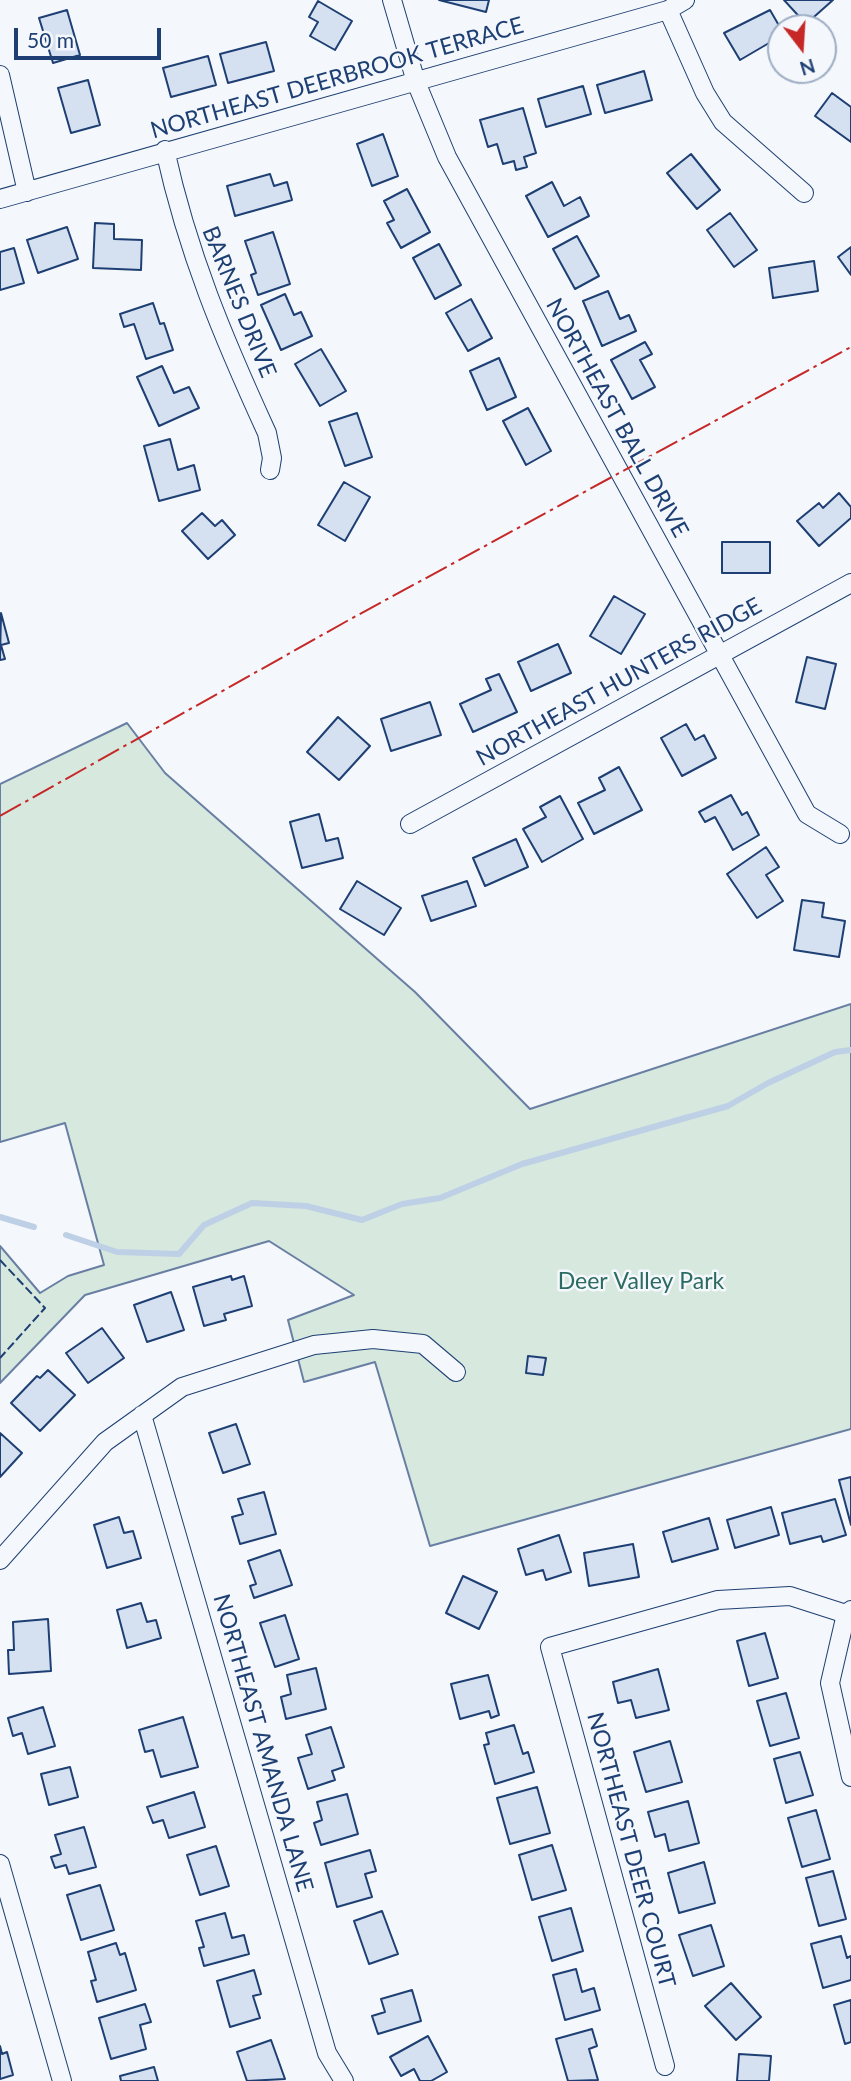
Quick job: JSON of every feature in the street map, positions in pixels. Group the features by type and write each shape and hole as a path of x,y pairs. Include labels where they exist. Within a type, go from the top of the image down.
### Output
{"street":[{"name":"NORTHEAST BALL DRIVE","path":"392,0 416,82 447,157 807,814 840,834"},
{"name":"NORTHEAST DEERBROOK TERRACE","path":"0,199 165,150 668,10 685,0"},
{"path":"668,10 705,93 723,122 804,193"},
{"path":"0,75 27,192"},
{"name":"BARNES DRIVE","path":"165,150 178,213 198,274 267,433 272,458 270,470"},
{"name":"NORTHEAST HUNTERS RIDGE","path":"410,824 851,583"},
{"path":"0,1560 105,1442 182,1387 314,1345 373,1339 423,1344 456,1372"},
{"name":"NORTHEAST AMANDA LANE","path":"142,1415 327,2053 344,2081"},
{"name":"NORTHEAST DEER COURT","path":"665,2066 550,1647 718,1600 790,1597 848,1612"},
{"path":"848,1612 830,1683 851,1777"},
{"path":"0,1864 61,2081"}],"green space":[{"name":"Deer Valley Park","path":"127,723 165,773 415,992 530,1109 851,1004 851,1429 430,1546 375,1362 304,1382 288,1320 354,1295 269,1241 85,1295 0,1383 0,1246 40,1293 68,1276 104,1265 65,1123 0,1142 0,784"}],"building":[{"path":"439,0 489,0 486,12"},
{"path":"784,0 833,0 817,14 797,14"},
{"path":"318,1 352,21 335,50 310,36 318,22 309,17"},
{"path":"67,10 80,55 53,63 39,18"},
{"path":"770,10 772,14 767,14 767,44 740,60 724,33"},
{"path":"266,42 274,71 228,83 220,54"},
{"path":"208,56 216,85 171,97 163,68"},
{"path":"644,71 652,100 605,113 597,85"},
{"path":"88,80 100,125 71,133 58,88"},
{"path":"583,86 591,114 546,127 538,99"},
{"path":"832,93 851,107 851,142 815,116"},
{"path":"523,108 536,153 524,157 527,167 516,170 514,161 503,164 497,144 488,147 480,120"},
{"path":"383,134 398,176 372,186 357,144"},
{"path":"691,154 720,190 697,209 667,173"},
{"path":"270,174 274,186 287,182 292,200 235,216 227,186"},
{"path":"552,182 564,206 580,197 589,216 548,237 526,196"},
{"path":"407,189 430,232 401,248 387,223 394,220 384,201"},
{"path":"730,213 757,250 734,267 707,230"},
{"path":"95,223 114,224 114,239 142,240 141,270 93,268"},
{"path":"67,227 78,259 38,273 27,240"},
{"path":"273,232 290,284 258,295 251,275 256,273 245,241"},
{"path":"577,236 599,276 575,289 553,249"},
{"path":"439,244 461,285 435,299 413,258"},
{"path":"851,247 851,275 838,257"},
{"path":"14,248 24,283 0,290 0,252"},
{"path":"814,261 818,291 773,298 769,268"},
{"path":"608,291 620,319 629,315 636,331 602,346 583,301"},
{"path":"285,294 294,315 301,312 312,336 281,350 261,305"},
{"path":"471,299 492,338 468,351 446,313"},
{"path":"153,303 160,324 164,323 173,350 146,359 134,324 124,327 120,314"},
{"path":"645,342 652,354 640,360 655,387 632,399 611,360"},
{"path":"321,349 346,391 320,406 295,364"},
{"path":"499,358 516,397 487,410 470,371"},
{"path":"162,366 174,393 189,387 199,408 159,426 137,377"},
{"path":"528,408 551,451 526,465 503,421"},
{"path":"357,413 372,457 345,466 329,422"},
{"path":"170,439 178,470 194,465 200,490 159,501 144,446"},
{"path":"344,482 370,497 345,541 318,525"},
{"path":"839,493 851,507 851,518 819,546 797,521 819,503 823,508"},
{"path":"202,513 215,526 222,520 235,535 208,559 182,531"},
{"path":"722,542 770,542 770,573 722,573"},
{"path":"614,596 645,614 621,654 590,636"},
{"path":"1,613 9,643 1,645 5,659 0,660"},
{"path":"558,644 571,673 531,691 518,662"},
{"path":"807,657 836,664 825,709 796,702"},
{"path":"499,674 517,712 473,732 460,704 491,690 486,679"},
{"path":"430,702 441,735 391,751 381,719"},
{"path":"338,717 370,746 339,780 307,752"},
{"path":"686,724 695,740 704,735 716,758 682,776 661,738"},
{"path":"619,767 642,810 594,834 578,803 605,790 599,778"},
{"path":"731,795 742,815 747,812 759,835 733,850 715,817 705,822 699,812"},
{"path":"560,796 583,839 542,862 523,829 546,817 540,807"},
{"path":"319,814 326,841 338,838 343,858 302,868 290,822"},
{"path":"516,839 528,867 485,886 473,858"},
{"path":"766,847 779,867 766,875 783,901 757,918 727,874"},
{"path":"357,881 401,908 384,935 340,909"},
{"path":"467,881 476,906 431,921 422,896"},
{"path":"802,900 824,903 822,917 845,921 839,957 794,950"},
{"path":"231,1276 232,1280 244,1276 252,1306 224,1314 226,1320 204,1326 193,1287"},
{"path":"171,1292 184,1330 147,1342 134,1305"},
{"path":"102,1328 124,1358 88,1383 66,1353"},
{"path":"528,1356 546,1358 543,1375 526,1373"},
{"path":"48,1370 75,1395 40,1431 11,1403 37,1376 40,1378"},
{"path":"236,1424 250,1464 223,1473 209,1433"},
{"path":"0,1433 22,1453 0,1477"},
{"path":"851,1477 851,1525 839,1480"},
{"path":"264,1492 276,1534 240,1544 232,1517 243,1514 238,1499"},
{"path":"835,1499 846,1535 823,1542 821,1536 790,1544 782,1513"},
{"path":"771,1507 779,1535 735,1548 727,1520"},
{"path":"119,1517 124,1533 133,1531 141,1558 107,1568 94,1525"},
{"path":"709,1518 718,1549 672,1562 663,1532"},
{"path":"559,1535 571,1572 546,1580 543,1570 526,1575 518,1549"},
{"path":"633,1544 639,1577 589,1586 584,1553"},
{"path":"280,1550 292,1585 254,1598 250,1586 256,1584 248,1561"},
{"path":"463,1576 497,1592 479,1629 446,1613"},
{"path":"141,1603 147,1622 156,1620 161,1638 127,1648 117,1610"},
{"path":"285,1615 299,1659 275,1667 260,1623"},
{"path":"48,1619 51,1671 9,1674 8,1650 14,1650 13,1622"},
{"path":"765,1633 778,1678 749,1686 737,1641"},
{"path":"316,1668 326,1709 286,1719 281,1697 291,1694 287,1675"},
{"path":"658,1669 669,1710 636,1718 631,1700 618,1703 613,1682"},
{"path":"488,1675 499,1715 491,1718 489,1711 460,1719 451,1684"},
{"path":"786,1693 799,1738 770,1746 757,1701"},
{"path":"43,1707 55,1746 28,1754 22,1733 13,1736 8,1718"},
{"path":"183,1717 198,1767 161,1777 153,1750 145,1752 139,1730"},
{"path":"514,1725 523,1754 528,1752 534,1772 495,1784 484,1745 489,1744 486,1733"},
{"path":"331,1727 344,1767 332,1771 335,1780 308,1789 298,1758 312,1754 306,1735"},
{"path":"670,1741 682,1782 646,1792 634,1752"},
{"path":"800,1752 813,1795 786,1803 774,1759"},
{"path":"70,1767 78,1797 49,1805 41,1774"},
{"path":"537,1787 550,1833 510,1844 497,1798"},
{"path":"194,1792 205,1827 169,1838 163,1820 153,1823 147,1807"},
{"path":"347,1794 358,1834 321,1845 314,1823 322,1820 317,1802"},
{"path":"688,1801 699,1843 669,1851 665,1834 655,1837 648,1812"},
{"path":"816,1810 830,1859 802,1867 788,1818"},
{"path":"84,1827 96,1867 69,1874 66,1865 55,1868 51,1857 61,1854 55,1835"},
{"path":"552,1845 566,1890 532,1900 519,1855"},
{"path":"216,1846 229,1886 200,1895 187,1855"},
{"path":"370,1850 376,1871 365,1874 372,1897 337,1907 325,1863"},
{"path":"704,1862 715,1903 679,1913 668,1873"},
{"path":"833,1871 846,1919 819,1926 806,1878"},
{"path":"100,1885 114,1930 81,1940 67,1895"},
{"path":"571,1908 583,1951 552,1961 539,1917"},
{"path":"382,1911 398,1954 369,1964 354,1921"},
{"path":"225,1913 232,1938 244,1935 249,1954 204,1966 199,1948 204,1947 196,1921"},
{"path":"711,1925 724,1966 693,1976 679,1935"},
{"path":"841,1936 847,1958 851,1956 851,1980 823,1988 811,1944"},
{"path":"116,1943 120,1955 125,1953 136,1990 97,2002 91,1981 96,1980 88,1952"},
{"path":"576,1969 582,1992 594,1988 600,2010 565,2020 553,1975"},
{"path":"254,1970 261,1994 253,1996 260,2018 230,2027 217,1981"},
{"path":"731,1983 761,2017 736,2040 705,2006"},
{"path":"412,1990 421,2021 378,2034 372,2016 385,2012 381,1999"},
{"path":"851,2000 851,2042 845,2044 834,2005"},
{"path":"145,2004 151,2022 140,2025 146,2049 111,2059 99,2018"},
{"path":"592,2029 597,2046 589,2049 598,2080 568,2081 556,2039"},
{"path":"428,2036 447,2072 431,2081 420,2081 414,2069 401,2076 390,2057"},
{"path":"271,2040 285,2079 247,2081 237,2052"},
{"path":"0,2046 2,2054 7,2052 13,2075 0,2079"},
{"path":"739,2054 771,2056 769,2081 737,2081"},
{"path":"154,2067 158,2081 121,2081 120,2076"}],"waterway":[{"path":"66,1235 117,1252 179,1254 204,1225 252,1203 306,1206 362,1220 402,1204 440,1198 522,1164 728,1106 768,1083 835,1052 851,1050"},
{"path":"0,1217 34,1227"}],"fence":[{"path":"0,1260 45,1308 0,1358"}],"power":[{"path":"0,816 347,621 851,347"}]}
